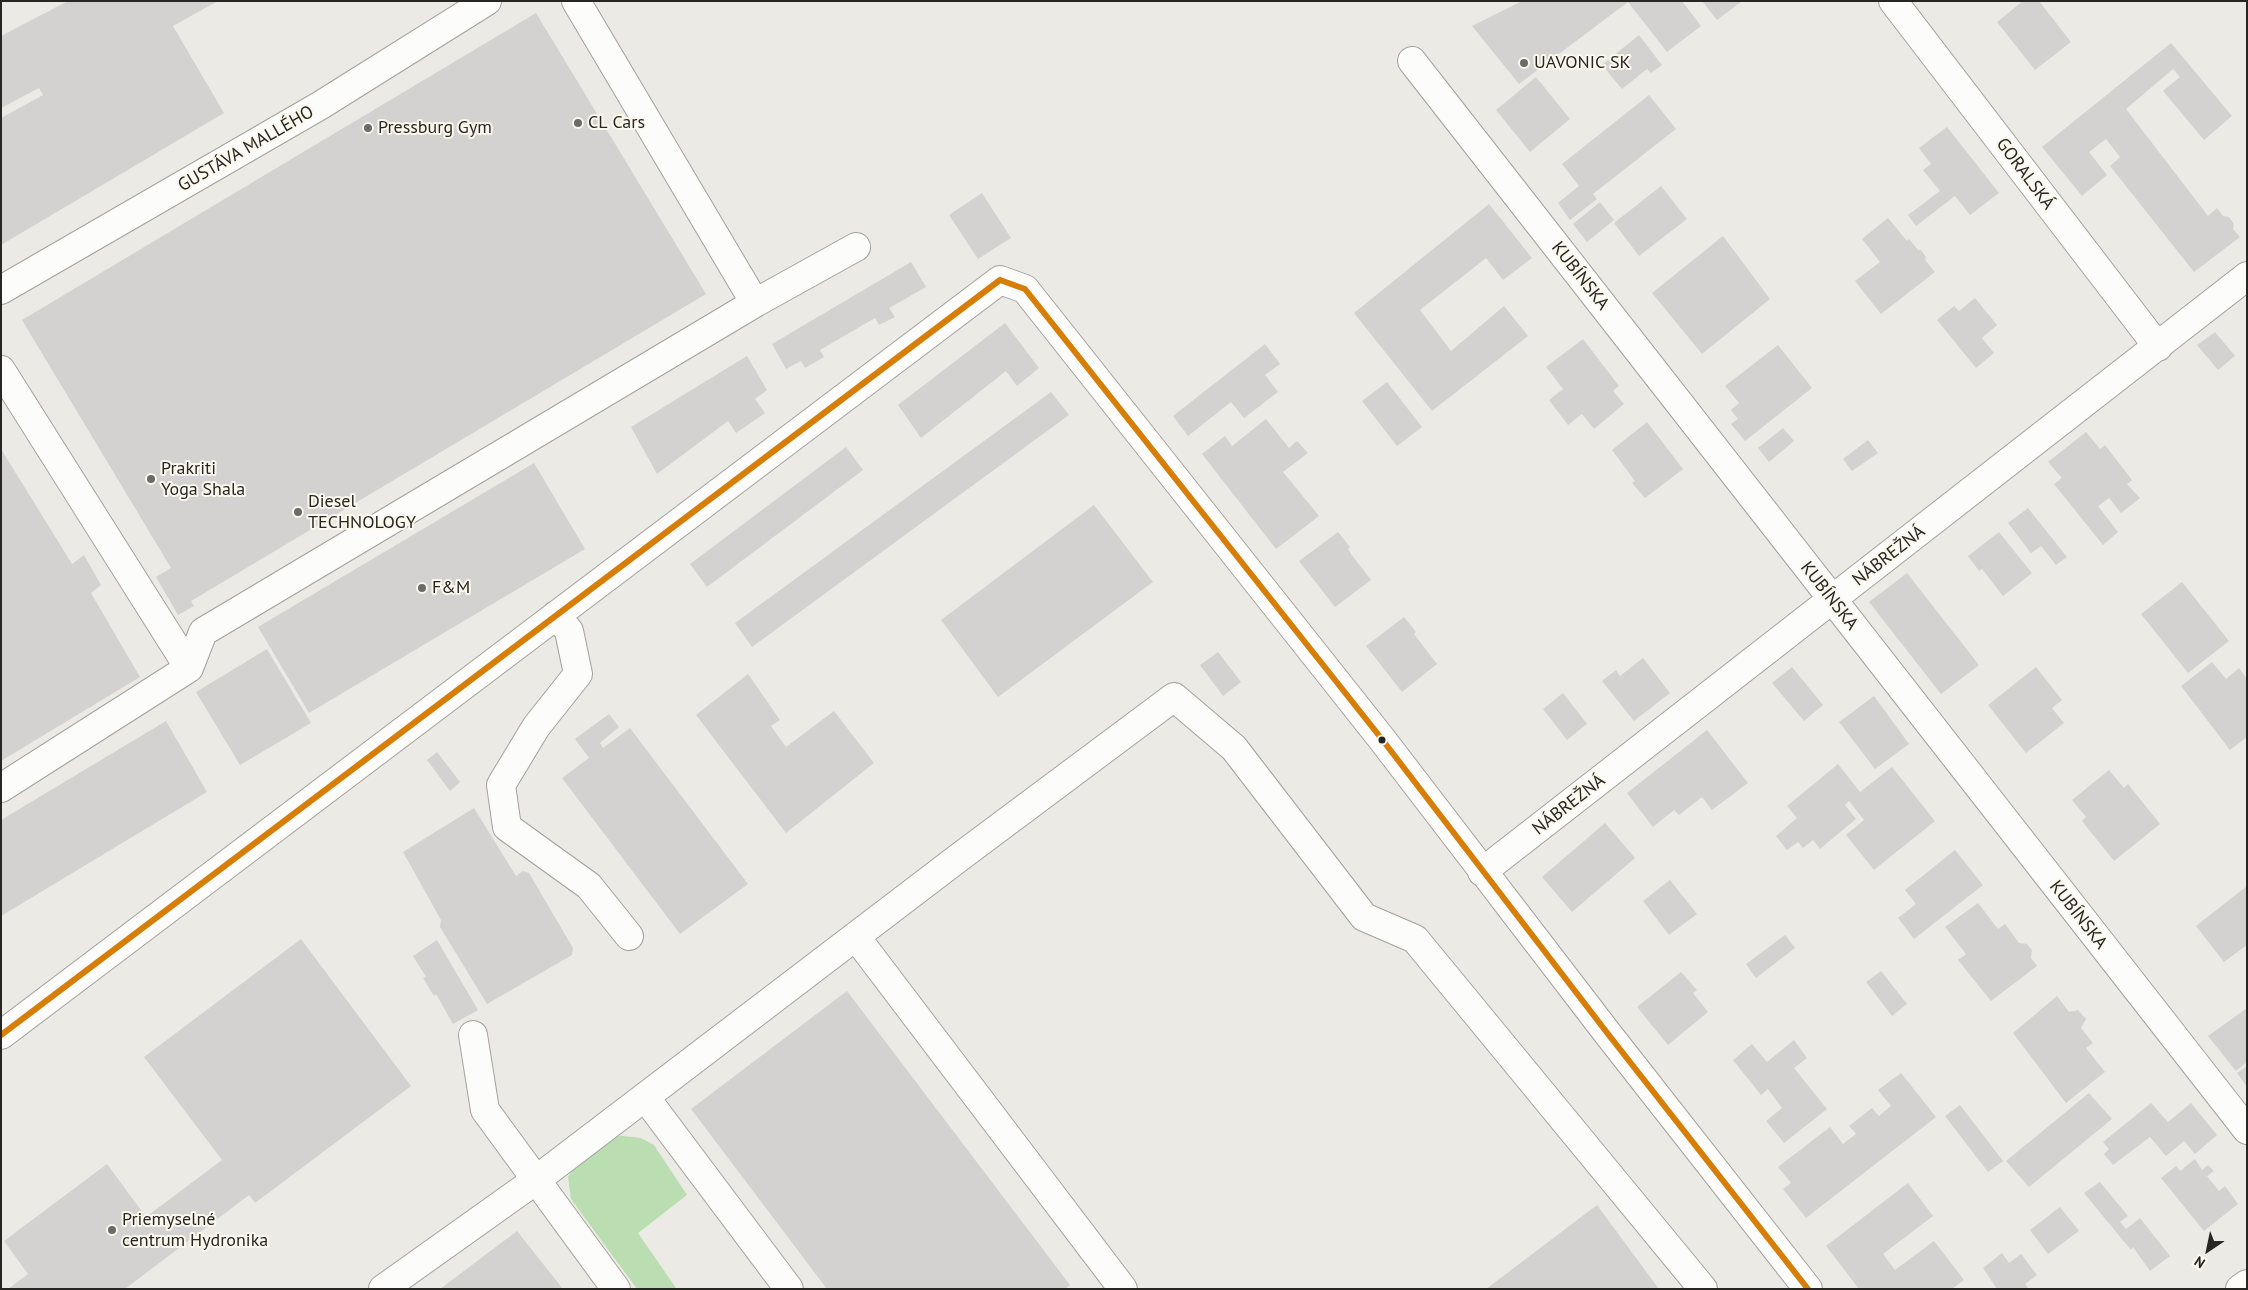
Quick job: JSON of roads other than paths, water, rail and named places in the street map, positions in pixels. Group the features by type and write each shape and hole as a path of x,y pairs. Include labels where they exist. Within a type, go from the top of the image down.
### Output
{"street":[{"name":"GUSTÁVA MALLÉHO","path":"1,290 321,105 487,1"},
{"path":"576,1 755,303"},
{"name":"GORALSKÁ","path":"1893,1 2158,347"},
{"name":"KUBÍNSKA","path":"1412,61 2247,1130"},
{"path":"1,788 189,668 203,632 755,303 856,247"},
{"name":"NÁBREŽNÁ","path":"1482,872 2247,276"},
{"path":"1,1035 1000,280 1025,289 1375,731 1482,872 1808,1289"},
{"path":"1,370 189,668"},
{"path":"556,615 569,631 578,674 536,727 501,785 507,827 589,886 629,936"},
{"path":"383,1289 536,1180 961,856 1174,697 1234,748 1364,917 1414,939 1703,1289"},
{"path":"856,937 1123,1289"},
{"path":"473,1036 485,1110 616,1289"},
{"path":"644,1097 789,1289"},
{"path":"2240,1289 2247,1284"}],"place":[{"name":"UAVONIC SK","path":"1524,63"},
{"name":"CL Cars","path":"578,123"},
{"name":"Pressburg Gym","path":"368,128"},
{"name":"Prakriti Yoga Shala","path":"151,479"},
{"name":"Diesel TECHNOLOGY","path":"298,512"},
{"name":"F&M","path":"422,588"},
{"name":"Priemyselné centrum Hydronika","path":"112,1230"}]}
